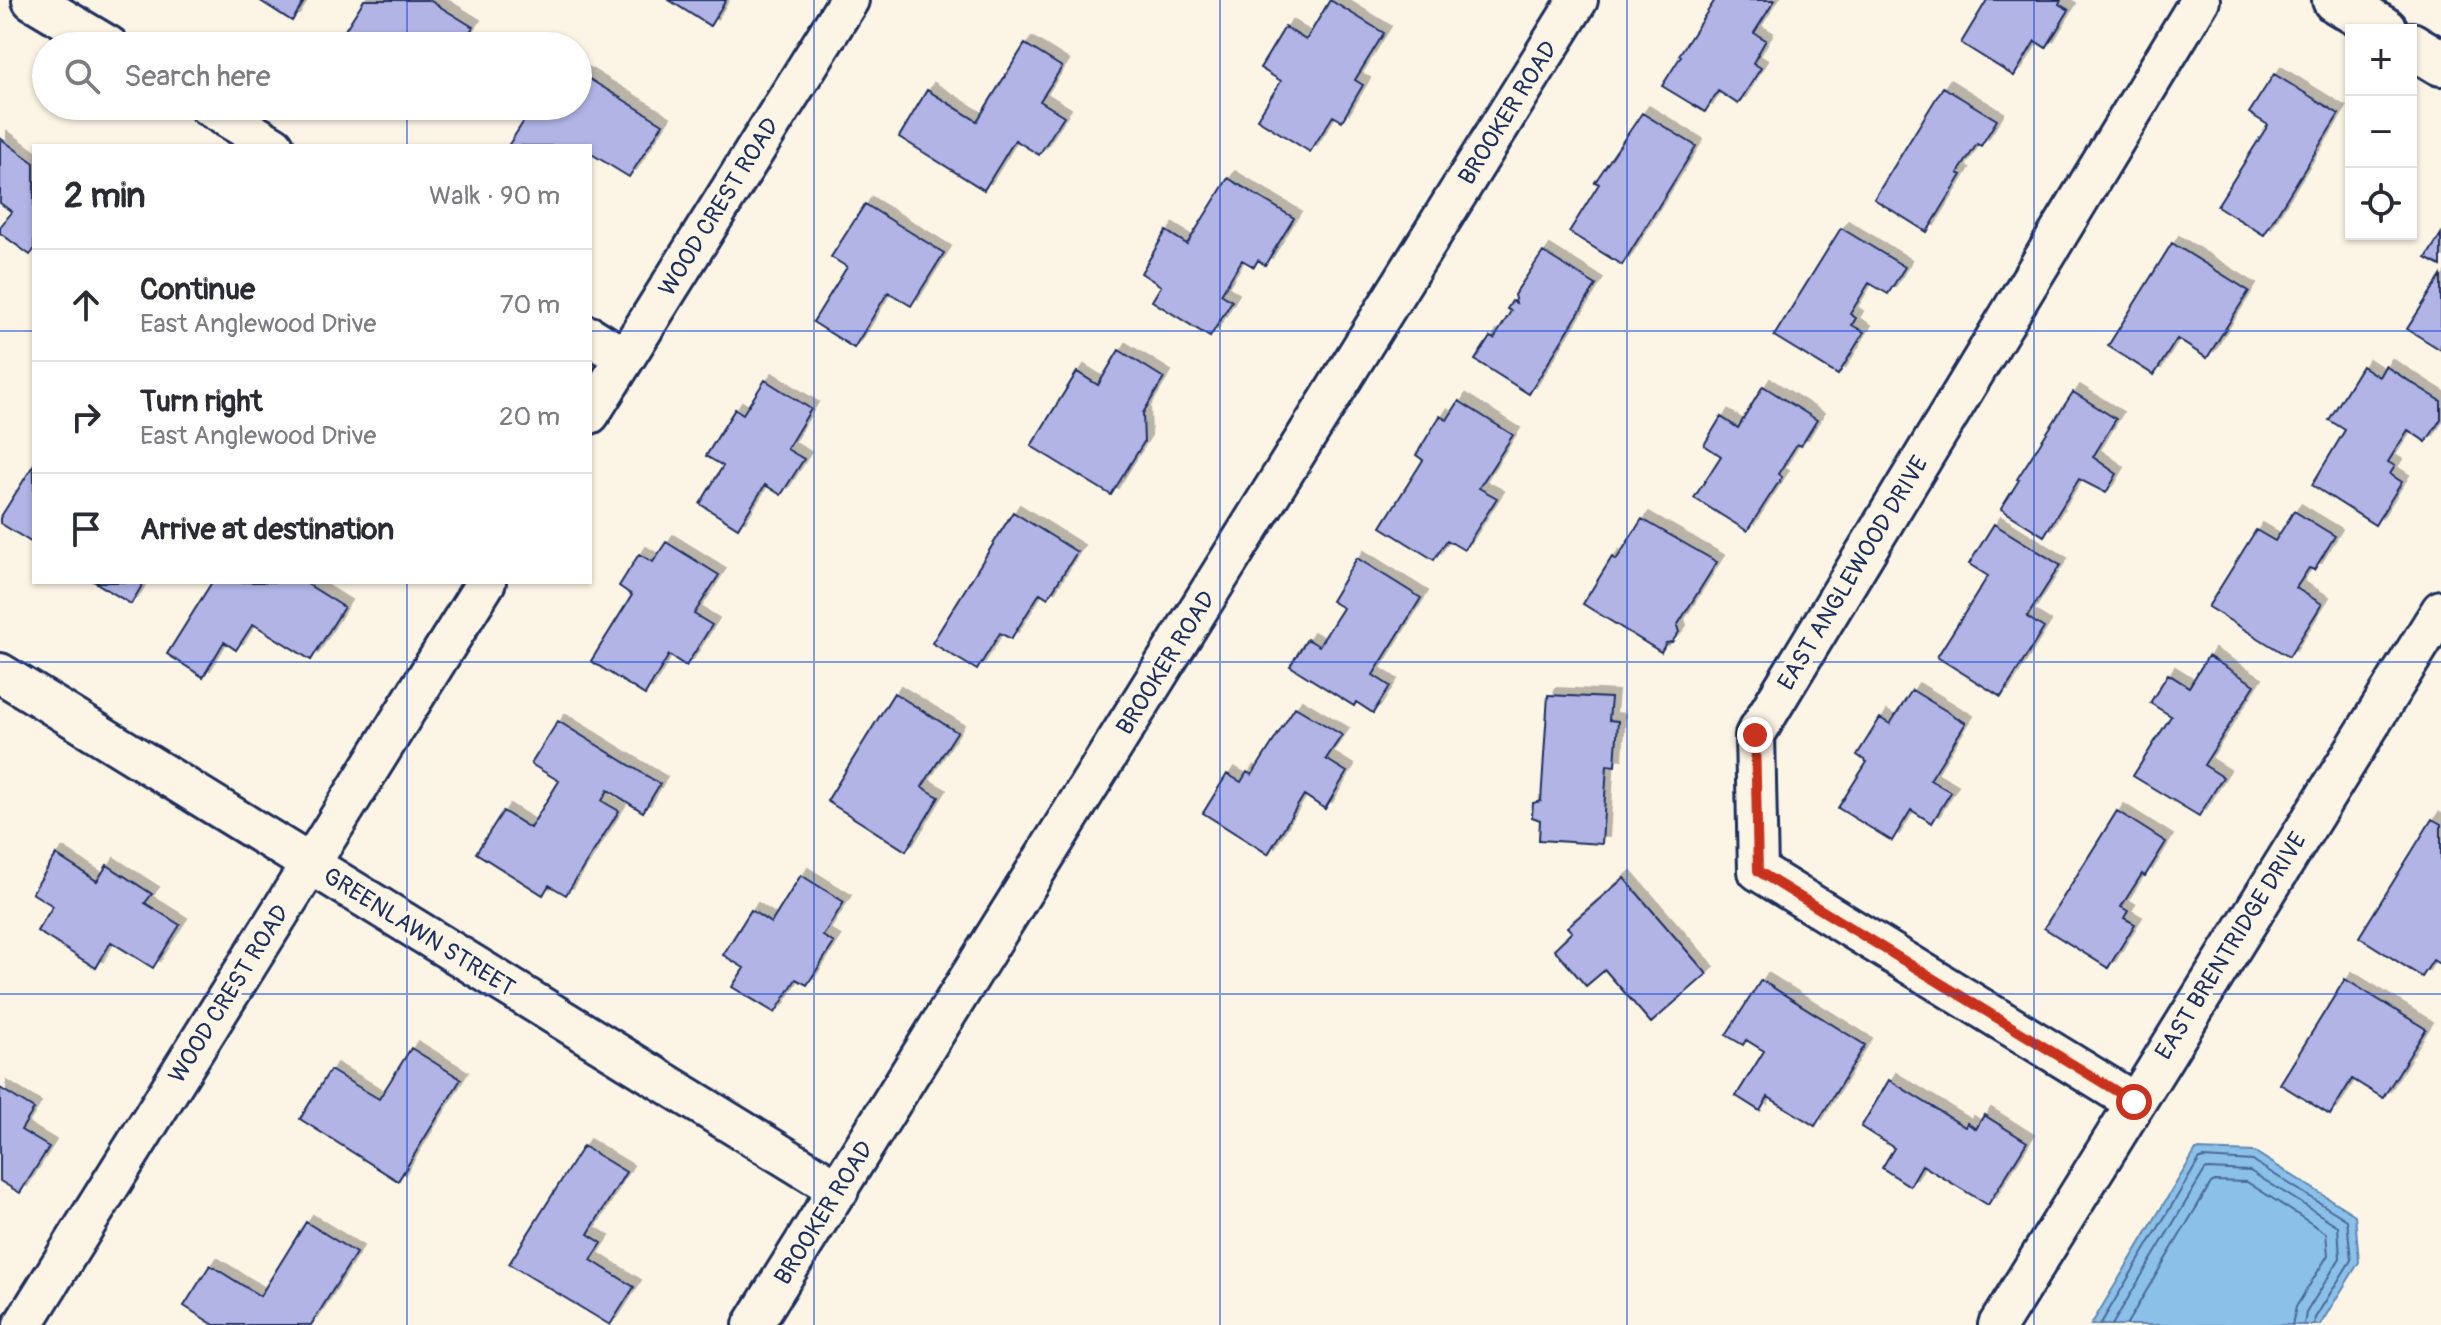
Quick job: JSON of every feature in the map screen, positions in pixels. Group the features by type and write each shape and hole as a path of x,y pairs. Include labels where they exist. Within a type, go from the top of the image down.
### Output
{"street":[{"path":"32,0 86,32"},
{"name":"WOOD CREST ROAD","path":"592,411 849,0"},
{"name":"BROOKER ROAD","path":"753,1325 1578,0"},
{"name":"EAST ANGLEWOOD DRIVE","path":"2134,1102 1758,871 1755,735 2200,0"},
{"path":"2335,0 2375,24"},
{"path":"2417,49 2441,63"},
{"path":"231,120 271,144"},
{"path":"592,337 625,358"},
{"name":"WOOD CREST ROAD","path":"23,1325 485,584"},
{"name":"EAST BRENTRIDGE DRIVE","path":"1998,1325 2441,610"},
{"name":"GREENLAWN STREET","path":"0,673 839,1190"}],"water":[{"path":"2196,1150 2255,1152 2355,1215 2359,1262 2320,1325 2091,1325"}],"building":[{"path":"259,0 305,0 292,21"},
{"path":"364,0 429,0 473,27 470,32 344,32"},
{"path":"669,0 726,0 710,26"},
{"path":"1330,0 1384,33 1355,80 1363,85 1342,121 1333,116 1310,152 1257,119 1281,81 1260,68 1285,27 1306,40"},
{"path":"1715,0 1775,0 1754,33 1766,40 1753,63 1761,68 1738,104 1718,91 1705,112 1662,86"},
{"path":"1987,0 2061,0 2059,4 2069,10 2046,48 2035,41 2014,76 1961,43"},
{"path":"1025,44 1062,67 1040,101 1064,116 1039,155 1015,140 984,190 899,137 927,90 977,121"},
{"path":"2274,74 2339,114 2264,235 2217,206 2268,125 2249,113"},
{"path":"592,81 663,124 629,177 592,154 592,144 509,144 525,120 592,120"},
{"path":"1943,87 1997,120 1981,146 1977,144 1958,173 1962,175 1927,232 1874,199"},
{"path":"1642,113 1696,146 1622,265 1569,232 1599,184 1595,182"},
{"path":"0,138 32,162 30,255 0,233 0,227 12,212 0,203"},
{"path":"1228,178 1294,218 1265,265 1258,260 1254,267 1242,260 1221,294 1232,301 1210,337 1152,301 1161,286 1141,273 1166,231 1187,244"},
{"path":"865,204 944,253 911,306 888,292 854,348 813,322 847,267 831,257"},
{"path":"1841,228 1905,267 1888,294 1869,283 1850,314 1856,318 1852,325 1864,332 1838,375 1774,336"},
{"path":"2441,234 2441,266 2426,258"},
{"path":"2172,243 2249,291 2207,358 2177,339 2154,375 2108,346"},
{"path":"1543,252 1596,285 1529,394 1475,360 1490,337 1494,339 1511,311 1507,309 1512,301 1516,303 1514,295"},
{"path":"2441,276 2441,350 2407,329"},
{"path":"1119,350 1164,378 1143,413 1144,442 1111,495 1031,446 1077,372 1098,385"},
{"path":"2362,366 2379,377 2385,366 2441,401 2441,419 2426,442 2408,430 2388,462 2395,466 2390,474 2402,482 2375,525 2312,485 2345,430 2329,420"},
{"path":"765,380 811,409 787,449 804,459 781,495 765,485 738,528 700,504 723,466 706,456 735,409 743,414"},
{"path":"1763,386 1817,420 1778,474 1782,477 1747,531 1694,498 1721,456 1704,445 1721,417 1738,428"},
{"path":"2073,392 2116,419 2093,457 2117,474 2106,493 2079,479 2044,536 2001,509"},
{"path":"1459,401 1513,435 1479,488 1497,498 1464,550 1447,540 1434,560 1381,527 1423,460 1416,455 1440,416 1447,420"},
{"path":"32,467 32,543 0,523 0,518"},
{"path":"2294,511 2335,536 2314,570 2309,568 2296,588 2322,604 2289,657 2208,607 2256,530 2275,541"},
{"path":"1013,512 1077,552 1048,598 1040,593 1011,639 1000,633 977,670 932,643"},
{"path":"1642,519 1717,562 1677,626 1679,632 1661,652 1583,604 1612,557 1616,560"},
{"path":"1994,524 2060,565 2027,617 2044,628 2001,697 1937,657 1988,576 1969,564"},
{"path":"666,542 719,575 694,614 712,625 686,666 669,655 645,695 591,661 632,595 619,586 639,554 653,562"},
{"path":"1357,558 1421,598 1373,675 1390,686 1373,713 1356,702 1354,706 1290,666 1307,639 1319,646 1343,608 1331,601"},
{"path":"98,584 143,584 131,604"},
{"path":"211,584 307,584 344,607 311,660 253,624 236,650 224,642 203,677 167,654"},
{"path":"2208,656 2255,685 2204,765 2223,777 2199,816 2133,776 2171,716 2150,703 2168,674 2189,687"},
{"path":"1912,690 1966,723 1930,780 1951,792 1932,823 1911,810 1892,841 1838,808 1867,762 1857,755 1880,718 1890,724"},
{"path":"894,693 957,732 922,787 939,797 906,851 827,801"},
{"path":"1548,695 1611,698 1609,720 1618,721 1615,766 1607,765 1602,844 1539,840 1540,820 1532,817 1533,803 1541,801"},
{"path":"1295,707 1342,735 1326,759 1347,772 1325,809 1304,795 1268,854 1203,813 1227,774 1241,782 1247,772 1252,775"},
{"path":"558,721 660,784 643,812 608,790 602,801 619,811 566,895 549,885 543,895 476,853 503,811 530,828 559,781 531,764"},
{"path":"2117,811 2166,842 2121,907 2128,911 2124,918 2135,924 2108,968 2044,928"},
{"path":"2432,819 2441,824 2441,965 2433,960 2422,977 2359,937"},
{"path":"56,855 97,881 107,865 152,894 145,903 180,925 153,968 111,942 96,968 37,931 53,906 32,893"},
{"path":"801,875 844,902 823,936 834,943 807,985 796,979 775,1013 732,987 744,968 723,955 751,910 771,923"},
{"path":"1624,878 1707,974 1651,1023 1605,970 1586,986 1554,949 1572,932 1567,927"},
{"path":"2345,979 2426,1029 2383,1098 2352,1079 2330,1115 2280,1084"},
{"path":"1761,980 1865,1045 1815,1126 1768,1097 1760,1111 1736,1096 1764,1051 1746,1040 1743,1045 1726,1035"},
{"path":"411,1048 461,1079 398,1181 300,1119 330,1070 379,1099"},
{"path":"1889,1080 1965,1127 1967,1123 1976,1129 1984,1115 2027,1142 1988,1205 1922,1165 1910,1186 1882,1168 1894,1148 1861,1127"},
{"path":"0,1088 34,1109 21,1130 49,1147 20,1193 0,1181"},
{"path":"583,1146 626,1172 588,1234 602,1243 591,1260 634,1287 610,1325 509,1264"},
{"path":"306,1222 356,1253 311,1325 214,1325 184,1306 210,1265 260,1296"}],"route":[{"path":"1755,735 1758,871 2134,1102"}]}
